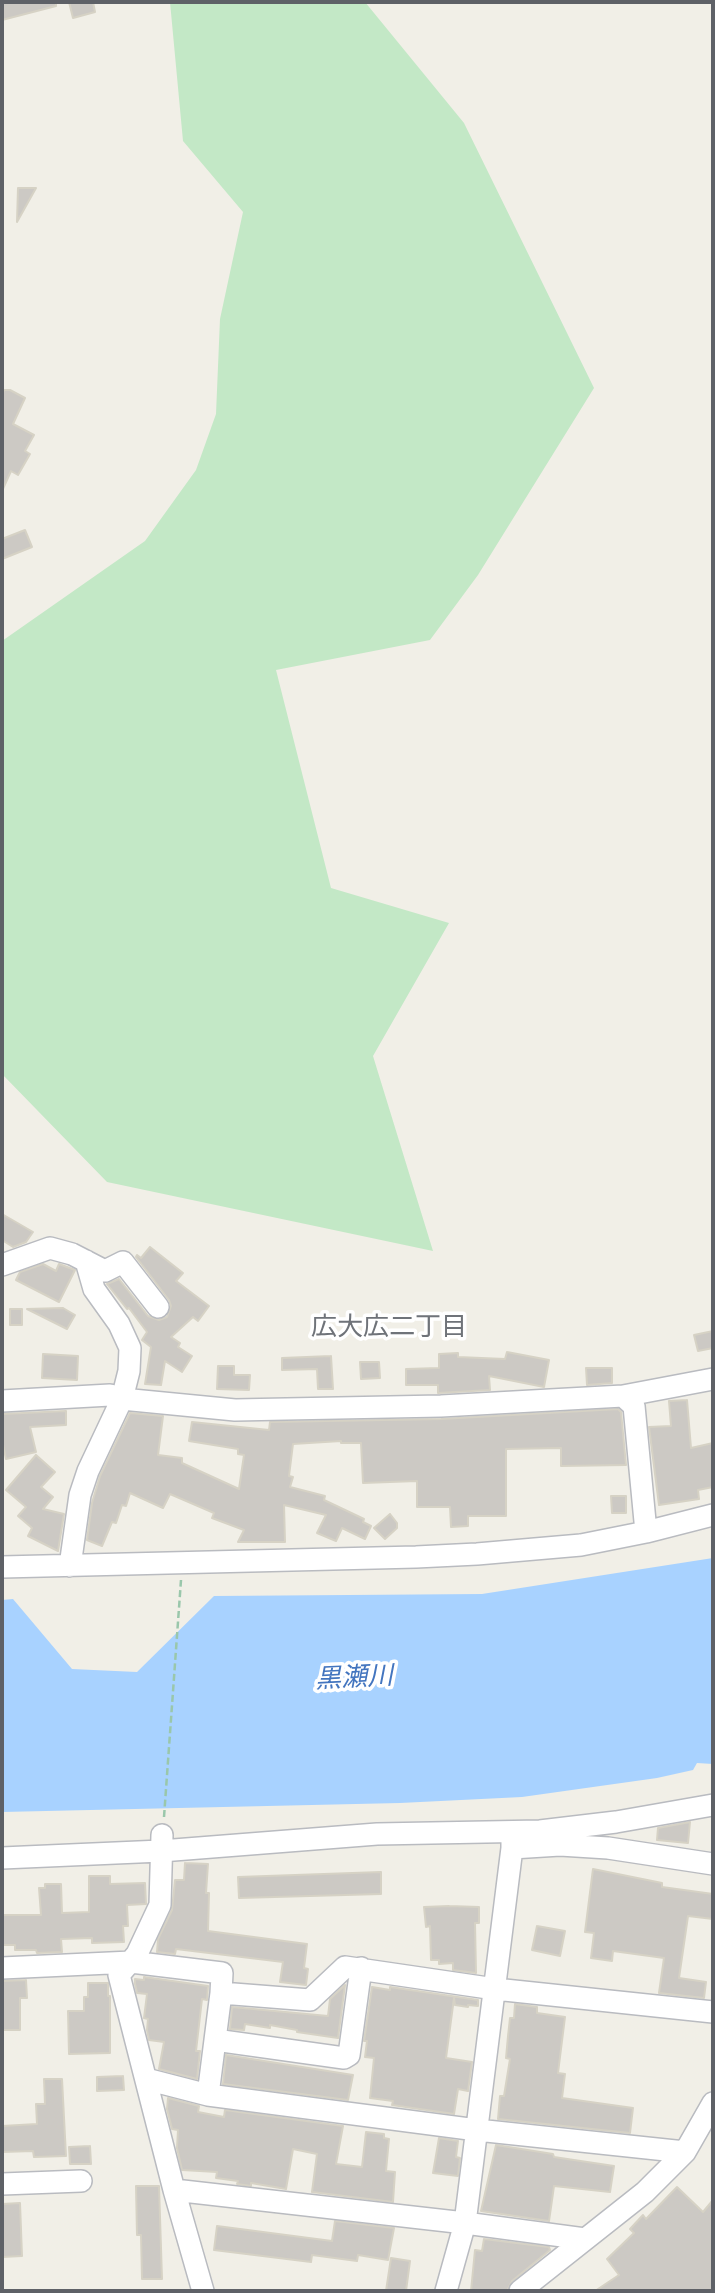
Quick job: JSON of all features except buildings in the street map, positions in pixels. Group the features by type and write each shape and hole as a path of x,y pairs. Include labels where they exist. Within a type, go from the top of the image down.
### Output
{"street":[{"path":"2,1265 50,1248 72,1254 105,1271 123,1262 158,1307"},
{"path":"70,1566 80,1495 88,1471 122,1399 129,1371 130,1348 119,1324 94,1289 86,1261"},
{"path":"2,1401 110,1395 122,1399 235,1410 441,1406 623,1396 713,1379"},
{"path":"623,1396 634,1406 646,1532"},
{"path":"2,1567 465,1555 582,1545 713,1515"},
{"path":"512,1840 713,1805"},
{"path":"2,1858 162,1843 377,1834 512,1840 608,1848 713,1864"},
{"path":"446,2291 465,2223 512,1840"},
{"path":"162,1843 160,1905 137,1954 119,1975 203,2291"},
{"path":"2,1968 131,1962 222,1973 208,2095"},
{"path":"221,1993 310,2000 345,1967 495,1989 713,2012"},
{"path":"215,2040 344,2058 349,2055 361,1968"},
{"path":"146,2079 208,2095 477,2130 685,2152"},
{"path":"520,2291 645,2192 685,2152 713,2103"},
{"path":"2,2184 82,2181"},
{"path":"174,2190 585,2239"}],"path":[{"path":"162,1843 181,1574"}],"green space":[{"path":"170,2 365,2 464,123 594,388 478,575 430,640 276,670 331,888 449,923 373,1056 433,1251 107,1182 2,1074 2,641 145,541 196,470 216,414 220,319 243,212 183,141"}],"water":[{"name":"黒瀬川","path":"713,1558 713,1764 697,1763 693,1770 657,1778 522,1797 400,1803 2,1812 2,1600 13,1599 72,1669 137,1672 214,1596 482,1594"}],"district":[{"name":"広大広二丁目","path":"389,1326"}]}
